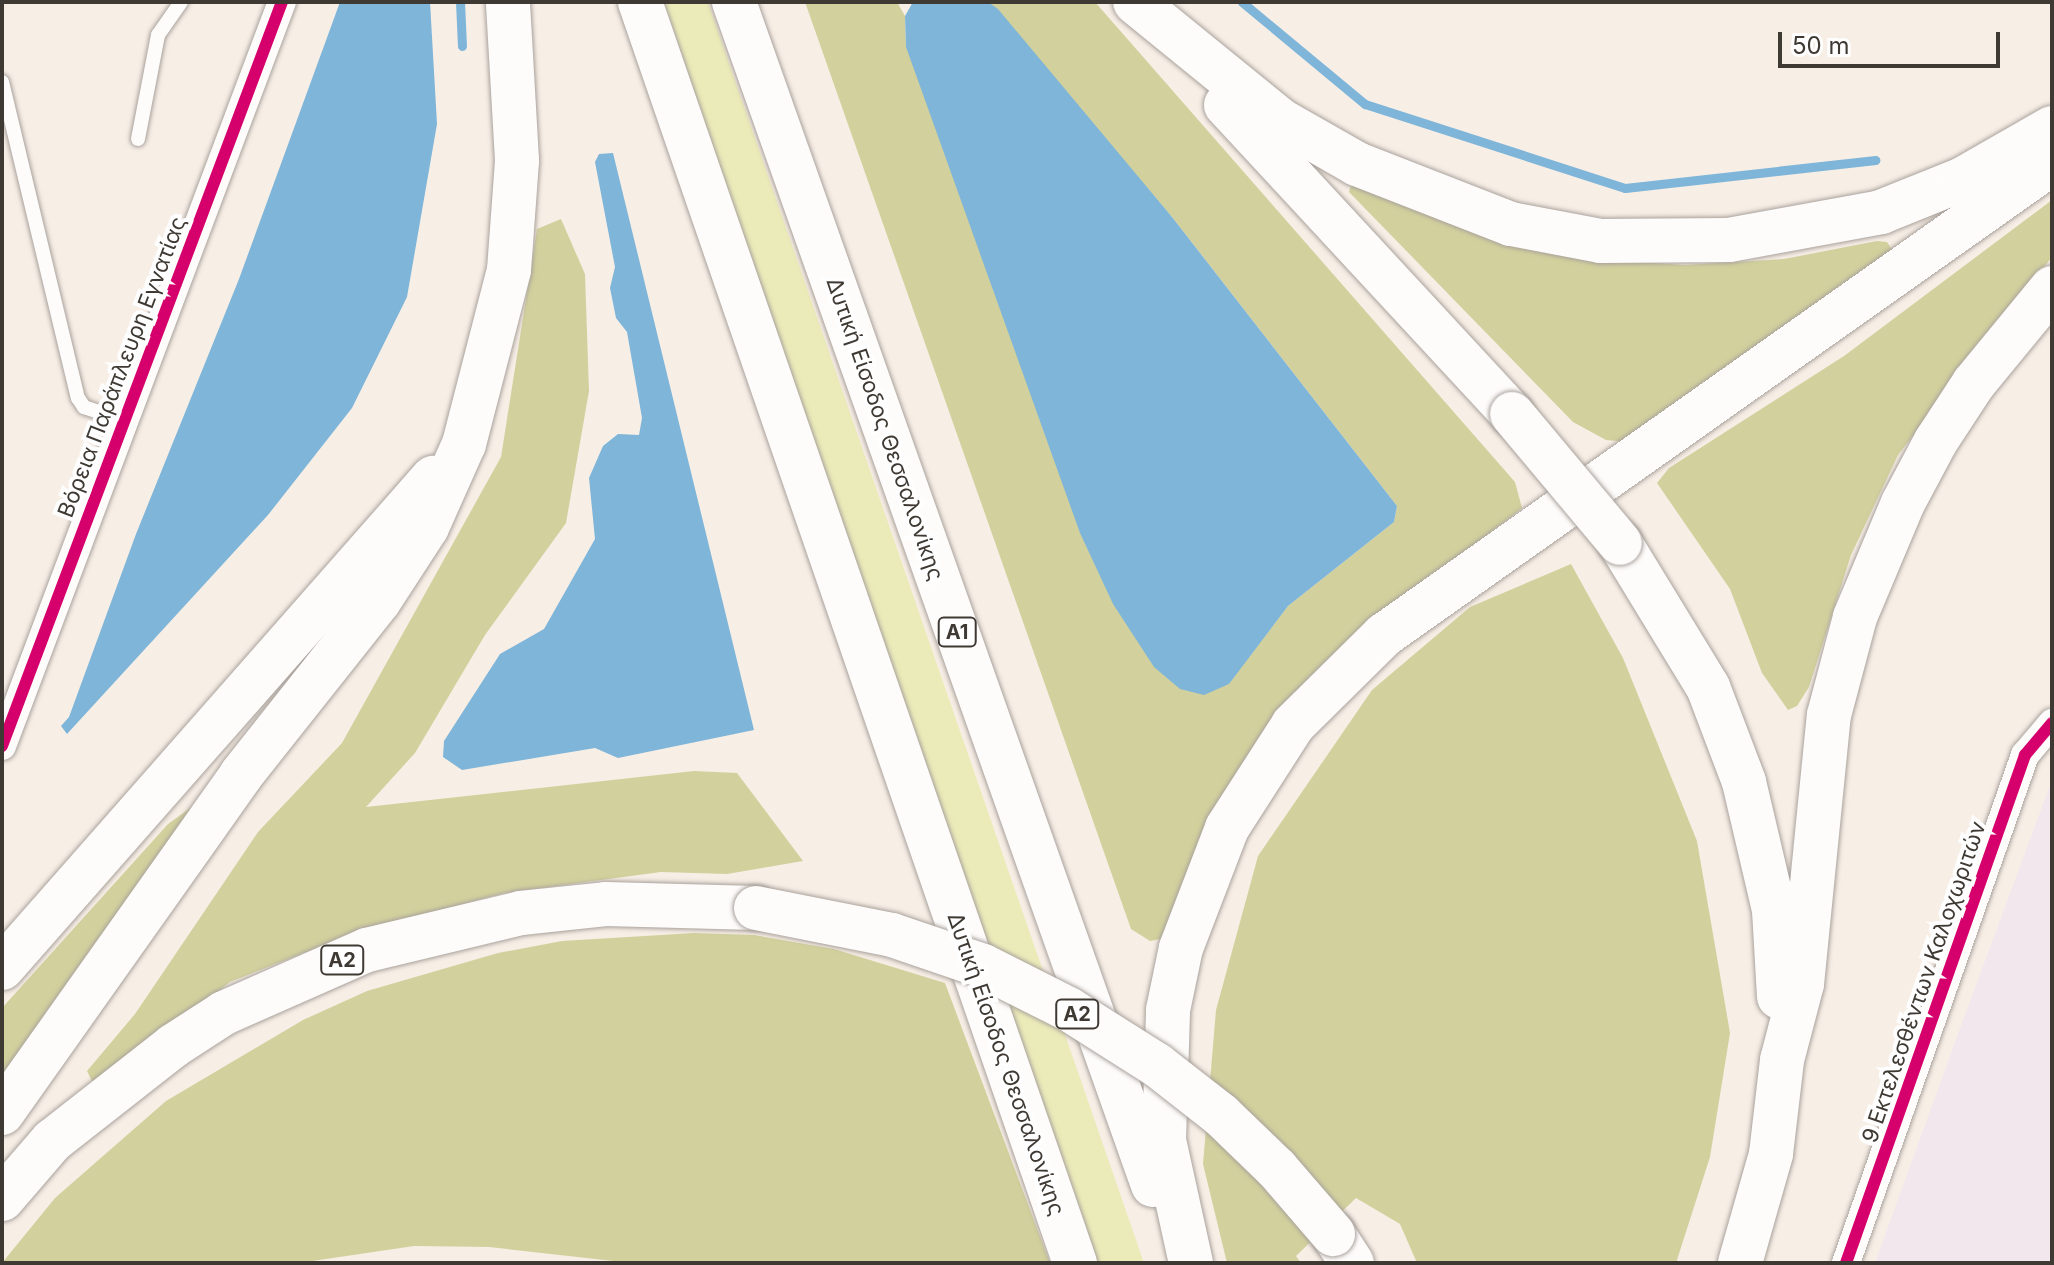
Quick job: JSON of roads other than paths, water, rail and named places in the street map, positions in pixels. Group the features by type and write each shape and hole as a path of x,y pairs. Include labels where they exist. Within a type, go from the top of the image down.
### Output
{"highway":[{"path":"2,1113 241,775 379,601 427,527 464,444 487,372 509,270 517,160 508,2"},
{"name":"Δυτική Είσοδος Θεσσαλονίκης","path":"640,2 1075,1263"},
{"name":"Δυτική Είσοδος Θεσσαλονίκης","path":"734,2 1180,1263"},
{"path":"1133,2 1280,120 1357,164 1511,224 1601,241 1729,240 1881,212 1963,179 2052,128"},
{"path":"1133,2 1512,414 1620,543 1708,687 1744,782 1774,910 1782,1060"},
{"path":"1191,1263 1164,1140 1168,1010 1181,948 1227,828 1293,725 1384,635 2052,163"},
{"path":"1740,1263 1771,1154 1782,1060 1802,984 1812,839 1829,715 1855,617 1903,503 1936,441 1974,383 2052,288"},
{"path":"2,968 464,444"},
{"name":"Α2","path":"2,1199 52,1141 173,1046 224,1013 367,950 521,913 606,904 756,908 892,935 983,966 1070,1010 1157,1065 1221,1115 1277,1169 1343,1248"}],"street":[{"name":"Βόρεια Παράπλευρη Εγνατίας","path":"2,746 282,2"},
{"name":"9 Εκτελεσθέντων Καλοχωριτών","path":"1846,1263 2025,755 2052,723"}],"lane":[{"path":"138,139 158,35 181,2"},
{"path":"2,82 78,398 84,407 123,420"}],"water":[{"path":"340,2 430,2 437,124 407,297 352,408 268,515 67,734 61,726 69,717 136,534 239,279"},
{"path":"913,2 988,2 998,9 1172,217 1397,506 1394,522 1288,606 1229,684 1204,695 1180,689 1154,667 1113,604 1080,533 906,47 905,16"},
{"path":"613,153 754,730 618,758 595,748 462,770 443,757 444,741 500,654 544,629 595,539 589,478 603,446 618,434 639,435 642,418 627,332 616,318 610,288 615,267 595,162 599,154"}],"waterway":[{"path":"460,2 462,46"},
{"path":"1242,2 1365,104 1625,188 1875,160"}]}
